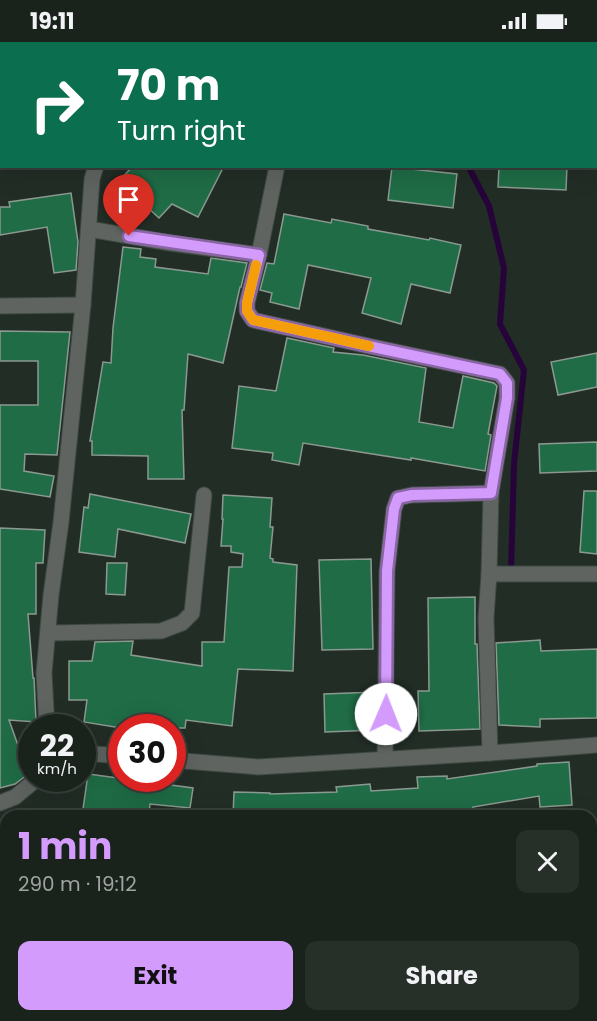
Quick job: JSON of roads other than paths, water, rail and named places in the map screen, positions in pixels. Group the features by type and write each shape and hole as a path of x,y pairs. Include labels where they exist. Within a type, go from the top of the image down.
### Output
{"street":[{"path":"46,714 44,673 51,595 84,305 92,179 95,168"},
{"path":"277,168 247,303 247,311 253,320 500,374 507,383 507,398 491,493 486,618 490,753"},
{"path":"89,229 259,255"},
{"path":"0,306 84,305"},
{"path":"385,759 387,571 394,509 398,498 412,495 491,493"},
{"path":"49,633 161,631 182,623 192,613 204,495"},
{"path":"489,574 597,574"},
{"path":"186,761 258,767 597,745"},
{"path":"0,803 21,792"}],"waterway":[{"path":"469,168 489,206 504,268 500,324 524,370 514,464 511,572"}]}
